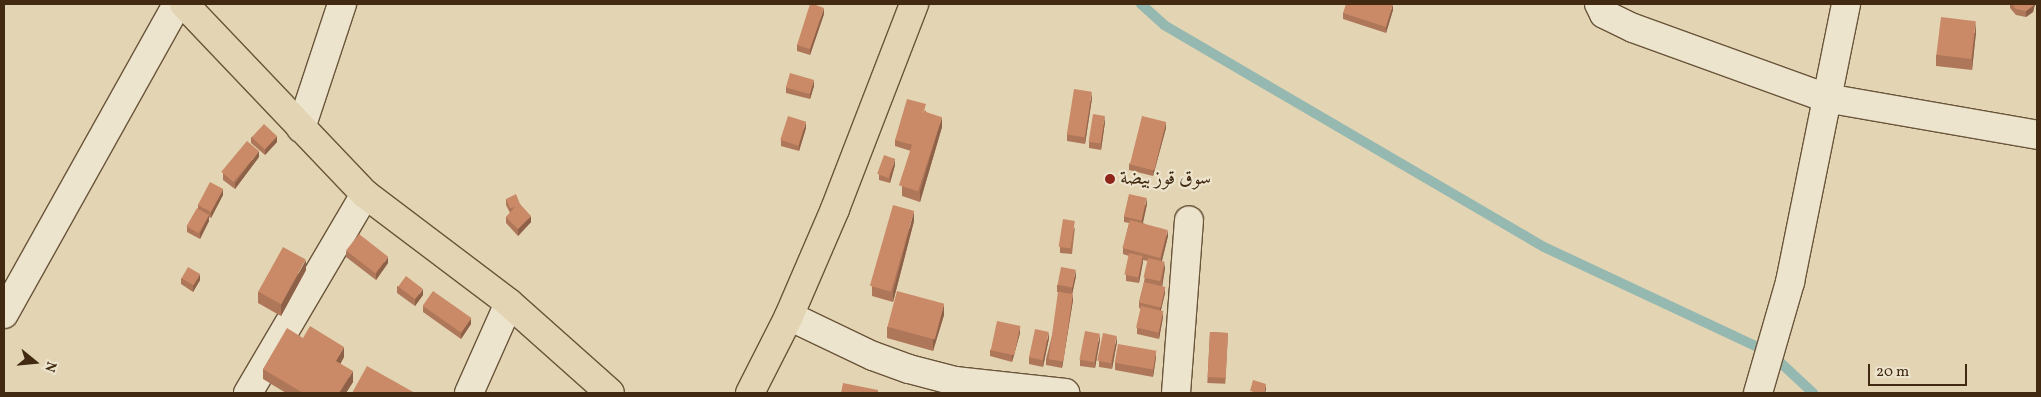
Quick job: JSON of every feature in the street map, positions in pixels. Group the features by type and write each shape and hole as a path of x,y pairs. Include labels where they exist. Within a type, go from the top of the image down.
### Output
{"main road":[{"path":"184,4 365,194 509,302 610,393"},
{"path":"750,393 789,316 835,209 914,4"}],"street":[{"path":"4,314 177,4"},
{"path":"302,128 342,4"},
{"path":"1599,4 1604,14 1632,28 1826,98 2037,135"},
{"path":"1758,393 1790,282 1846,4"},
{"path":"248,393 365,194"},
{"path":"1176,393 1189,220"},
{"path":"469,393 509,302"},
{"path":"789,316 873,356 909,369 955,381 1065,393"}],"building":[{"path":"810,4 824,8 810,49 797,45"},
{"path":"1346,4 1393,4 1386,27 1343,13"},
{"path":"2012,4 2034,4 2026,11 2016,9"},
{"path":"1941,17 1976,21 1971,59 1936,55"},
{"path":"790,73 814,80 810,94 786,87"},
{"path":"1074,89 1092,92 1085,137 1067,134"},
{"path":"907,99 926,104 913,145 895,140"},
{"path":"923,111 942,117 918,191 899,185"},
{"path":"1093,114 1105,116 1100,144 1089,142"},
{"path":"788,116 806,122 798,146 780,140"},
{"path":"1142,116 1166,122 1154,171 1130,165"},
{"path":"264,124 277,136 265,149 252,137"},
{"path":"247,141 259,151 234,182 221,172"},
{"path":"884,155 895,159 888,178 877,174"},
{"path":"210,182 223,189 211,212 198,205"},
{"path":"516,194 520,204 531,216 518,229 506,217 515,207 510,208 506,199"},
{"path":"1129,194 1147,198 1141,220 1124,216"},
{"path":"893,205 914,211 891,292 870,286"},
{"path":"197,208 209,215 199,233 186,226"},
{"path":"1063,219 1075,221 1070,249 1059,247"},
{"path":"1130,220 1168,230 1160,258 1122,248"},
{"path":"359,234 388,257 375,273 346,251"},
{"path":"283,247 306,260 281,304 258,292"},
{"path":"1129,253 1143,256 1138,277 1124,275"},
{"path":"1148,258 1165,262 1160,281 1144,277"},
{"path":"188,267 200,274 194,285 182,278"},
{"path":"1061,267 1076,270 1072,288 1058,285"},
{"path":"406,276 423,289 415,299 398,286"},
{"path":"1144,282 1165,287 1161,307 1139,302"},
{"path":"433,291 472,318 461,333 423,306"},
{"path":"897,291 944,304 935,339 887,327"},
{"path":"1058,292 1073,294 1063,361 1049,359"},
{"path":"1141,306 1163,311 1158,333 1136,327"},
{"path":"997,321 1020,326 1014,355 991,350"},
{"path":"310,326 344,347 336,361 353,371 339,393 303,393 263,369 287,328 303,338"},
{"path":"1035,329 1049,332 1043,360 1029,357"},
{"path":"1085,331 1100,334 1094,362 1079,359"},
{"path":"1210,332 1228,333 1226,378 1208,377"},
{"path":"1103,333 1117,336 1111,363 1097,360"},
{"path":"1118,344 1156,351 1153,369 1115,363"},
{"path":"367,366 415,393 352,393"},
{"path":"1253,380 1266,384 1264,393 1250,391"},
{"path":"843,383 878,390 878,393 841,393"}],"waterway":[{"path":"1141,4 1164,25 1544,247 1770,353 1813,393"}],"place":[{"name":"سوق قوز بيضة","path":"1110,179"}]}
